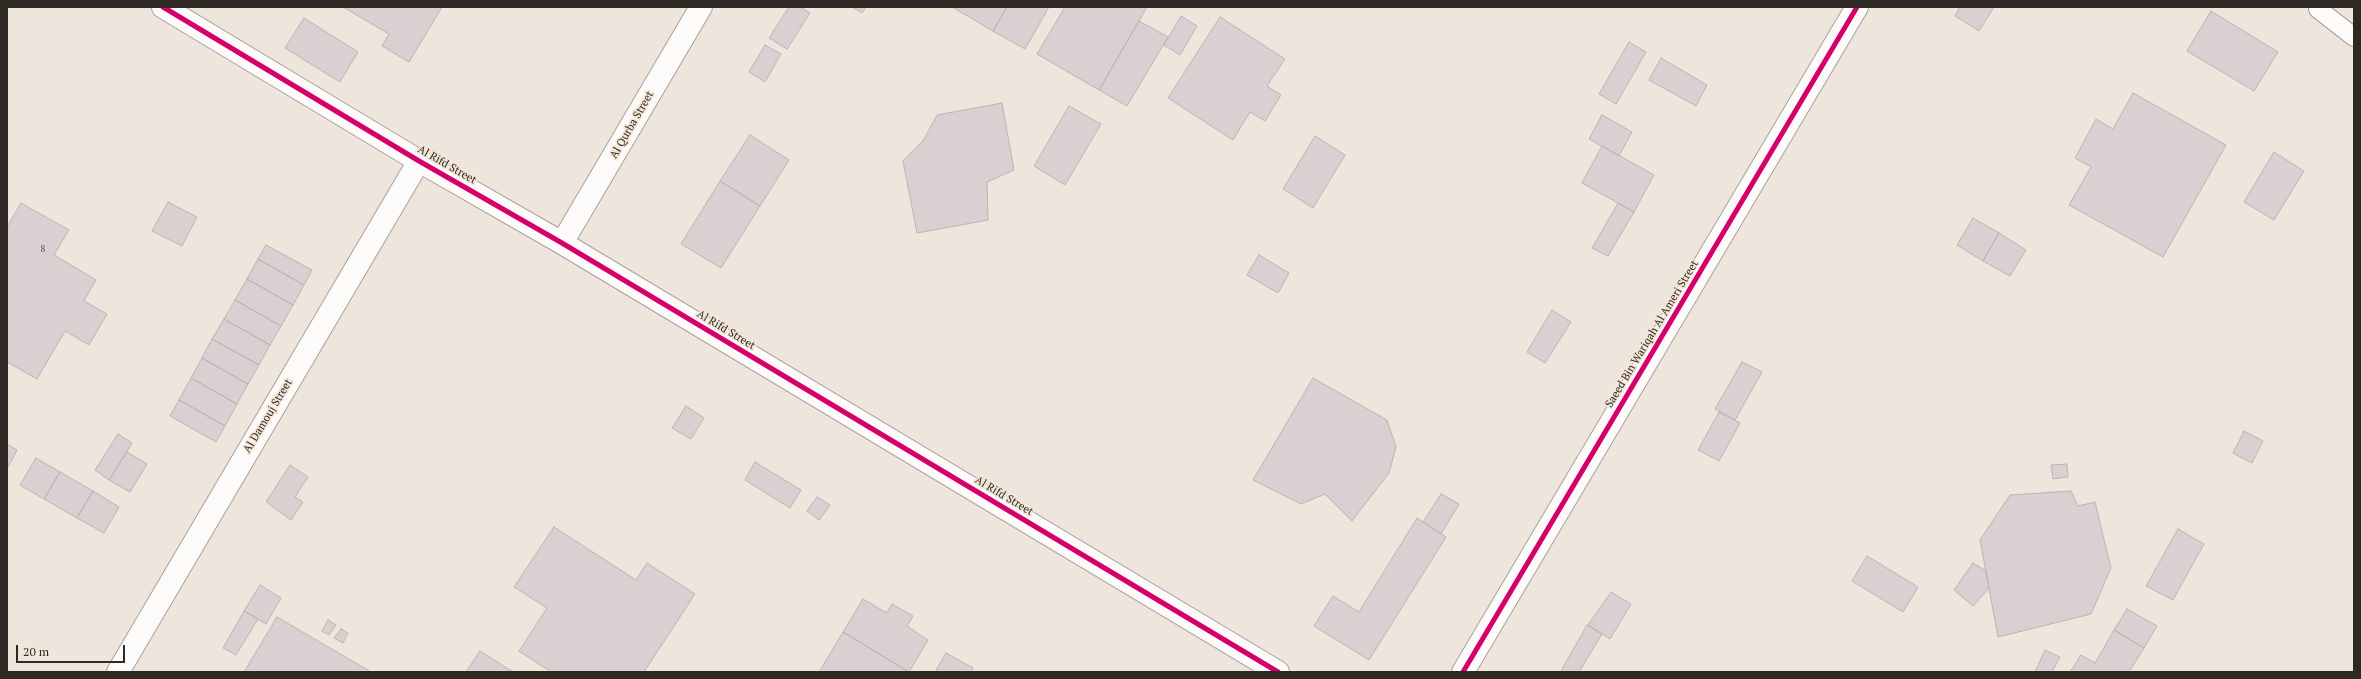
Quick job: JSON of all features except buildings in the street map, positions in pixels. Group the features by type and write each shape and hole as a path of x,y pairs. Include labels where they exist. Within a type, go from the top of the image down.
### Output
{"street":[{"name":"Al Rifd Street","path":"163,7 419,161 562,243 1278,672"},
{"name":"Al Qurba Street","path":"562,243 701,7"},
{"name":"Saeed Bin Wariqah Al Ameri Street","path":"1463,672 1858,7"},
{"name":"Al Damouj Street","path":"118,672 419,161"}],"lane":[{"path":"2318,8 2354,38"}],"cycle path":[{"path":"163,7 419,161 562,243 1278,672"},
{"path":"1463,672 1857,7"}]}
